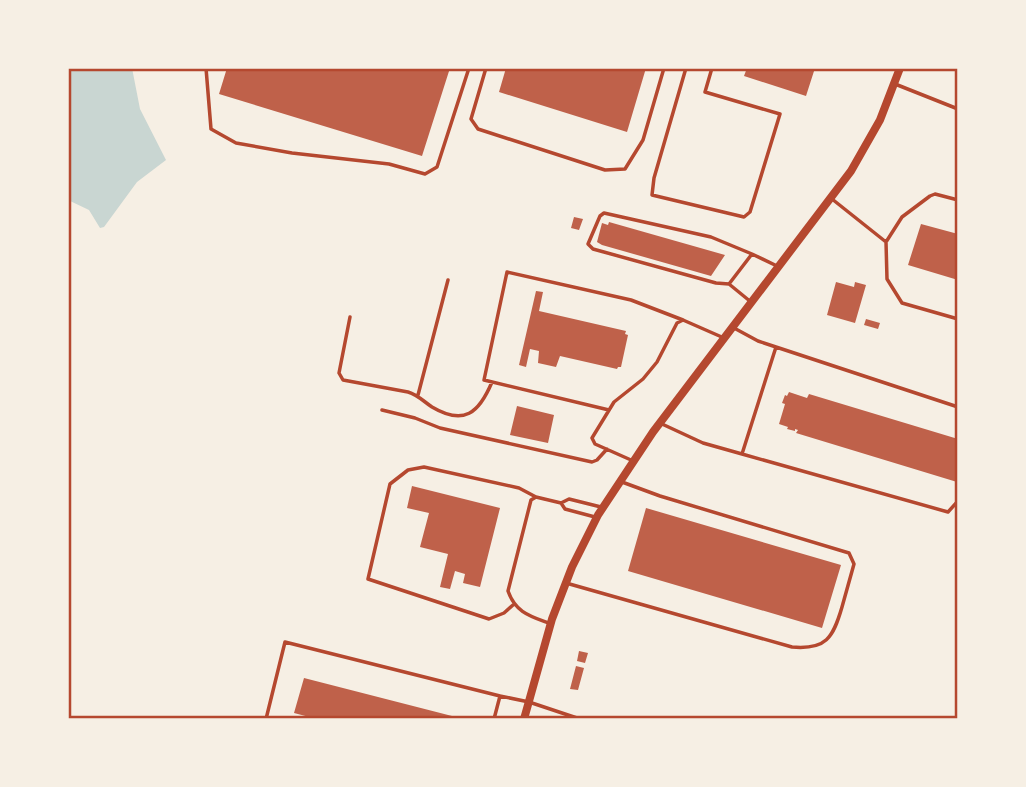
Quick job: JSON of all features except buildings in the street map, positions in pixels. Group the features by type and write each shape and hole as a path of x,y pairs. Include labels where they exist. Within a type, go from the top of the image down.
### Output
{"street":[{"path":"524,719 551,624 566,583 603,507 660,423 831,198 872,136 900,68"}],"lane":[{"path":"206,68 211,129 236,143 292,153 389,164 425,174 437,167 469,68"},
{"path":"486,68 471,119 478,129 605,170 625,169 643,139 664,68"},
{"path":"686,68 654,178 652,195 744,218 750,212 780,114 705,92 712,68"},
{"path":"894,83 958,109"},
{"path":"958,200 935,194 930,196 902,217 886,242 887,279 902,303 958,319"},
{"path":"831,198 886,242"},
{"path":"751,302 729,284 716,283 593,249 589,244 600,216 604,213 711,237 778,267"},
{"path":"729,284 752,254"},
{"path":"609,410 484,380 507,272 631,300 724,338"},
{"path":"418,396 448,280"},
{"path":"351,317 339,373 342,380 418,396 449,415 468,415 482,403 492,382"},
{"path":"634,461 595,443 592,438 614,402 643,379 657,362 677,323 682,320"},
{"path":"732,327 758,341 958,407"},
{"path":"741,454 776,347"},
{"path":"382,410 415,418 440,428 592,462 607,449"},
{"path":"660,423 703,443 948,512 958,501"},
{"path":"513,605 505,613 489,619 368,579 390,484 408,470 424,467 519,488 537,497 561,503 569,499 603,507"},
{"path":"566,583 792,647 811,648 825,641 835,630 854,564 849,553 660,496 620,481"},
{"path":"537,497 531,500 508,591 513,605 529,616 551,624"},
{"path":"561,503 565,509 597,518"},
{"path":"266,719 285,642 529,702 580,719"},
{"path":"494,719 499,696"}],"shaded area":[{"path":"68,68 132,68 140,109 166,160 137,182 104,227 100,228 89,210 68,200"}]}
